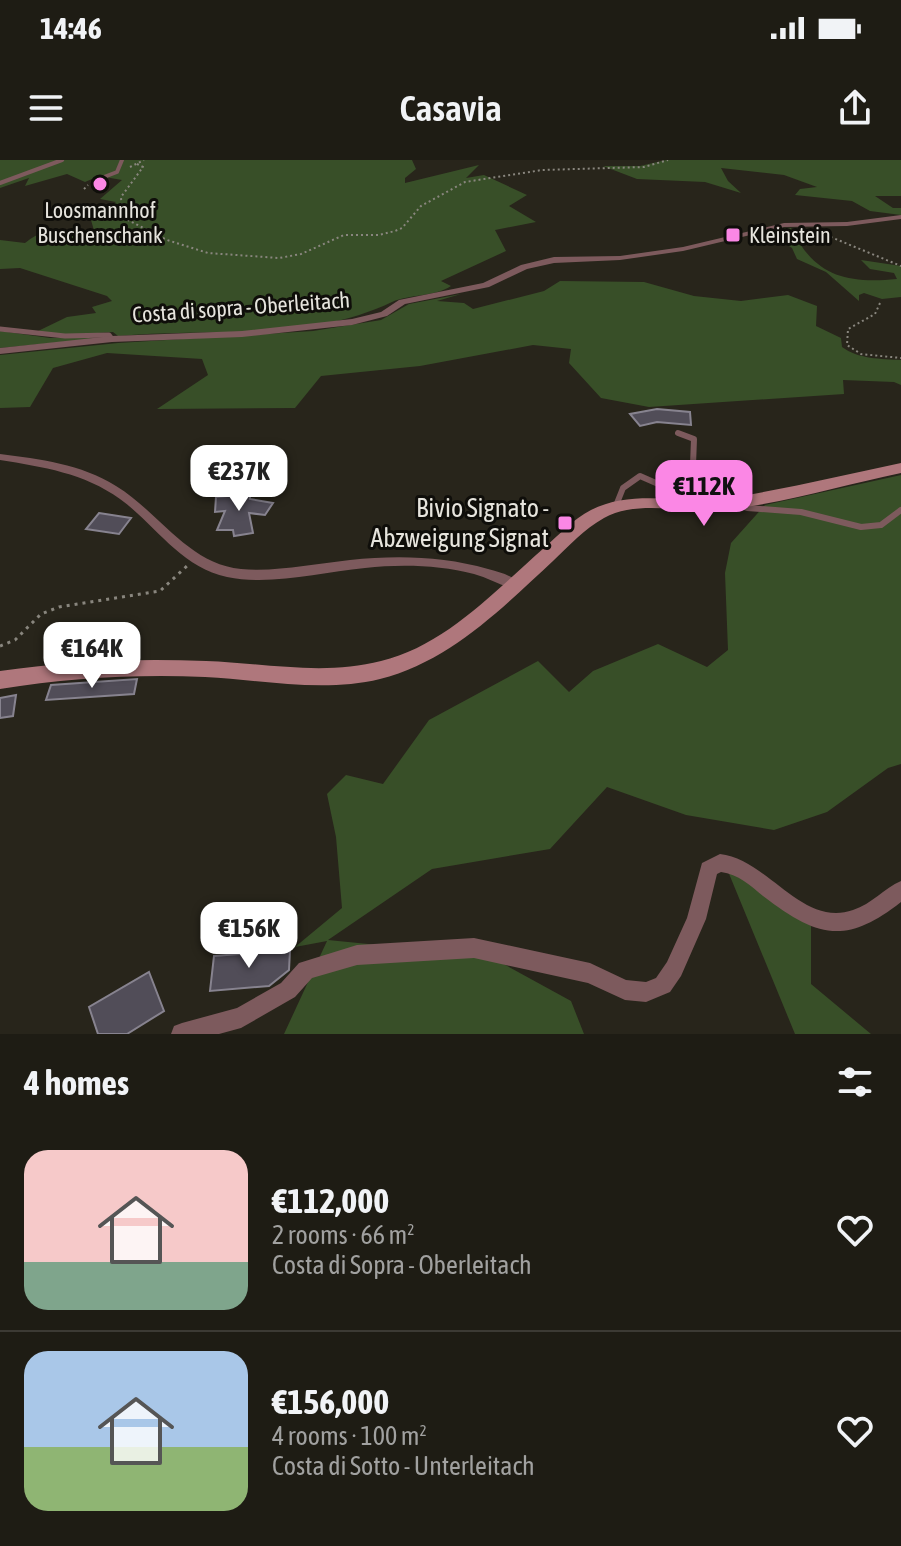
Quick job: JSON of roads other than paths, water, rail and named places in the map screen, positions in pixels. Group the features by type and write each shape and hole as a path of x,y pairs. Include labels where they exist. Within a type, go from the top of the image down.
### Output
{"main road":[{"path":"0,680 59,673 202,668 318,676 381,670 428,652 591,518 615,508 698,507 732,503 901,468"}],"street":[{"name":"Costa di sopra - Oberleitach","path":"0,351 112,339 242,334 352,322 384,314 402,302 486,285 524,267 564,258 609,260 683,249 796,224 847,224 901,217"},
{"path":"0,457 56,464 89,476 125,497 196,558 225,572 301,573 378,562 472,568 514,584"},
{"path":"182,1034 241,1017 288,990 306,970 357,955 474,948 590,973 625,990 646,992 663,985 674,969 696,919 709,869 719,863 734,864 803,914 836,923 880,908 901,890"}],"lane":[{"path":"0,183 62,160"},
{"path":"104,177 117,172 122,160"},
{"path":"0,329 65,336 109,335 112,339"},
{"path":"615,508 616,499 625,486 640,476 653,479 678,494 687,495 692,491 694,439 678,433"},
{"path":"732,503 747,508 801,512 861,527 881,525 901,510"}],"place":[{"name":"Loosmannhof Buschenschank","path":"100,184"},
{"name":"Kleinstein","path":"733,235"},
{"name":"Bivio Signato - Abzweigung Signat","path":"565,523"}]}
